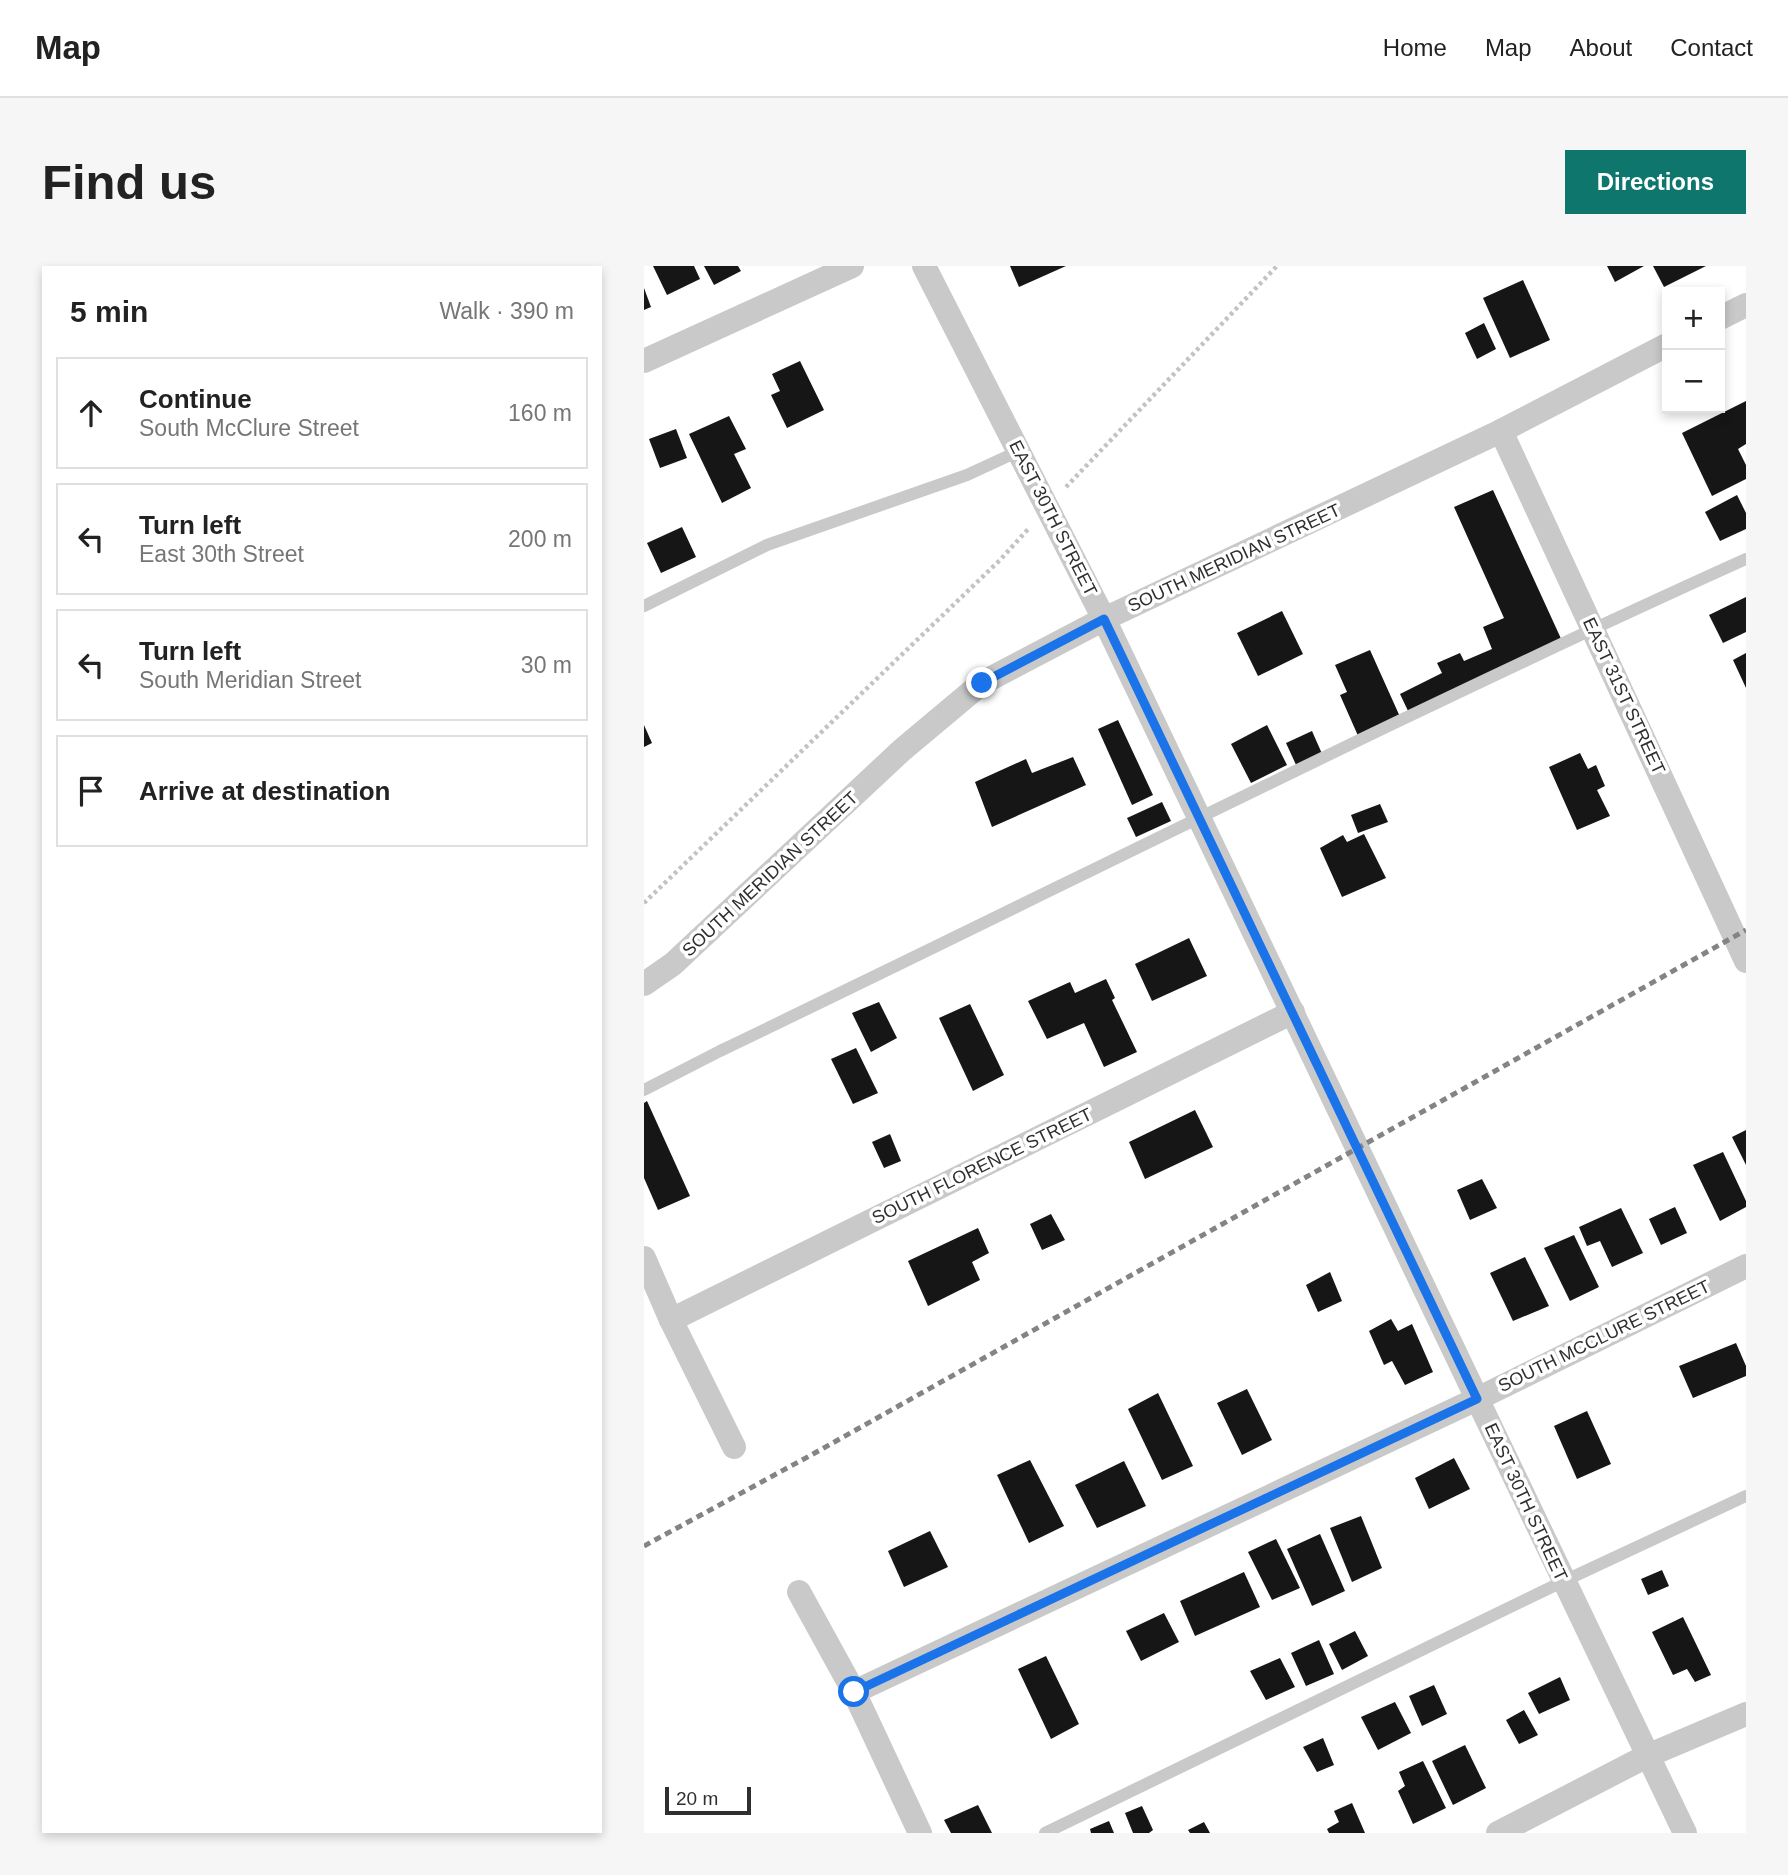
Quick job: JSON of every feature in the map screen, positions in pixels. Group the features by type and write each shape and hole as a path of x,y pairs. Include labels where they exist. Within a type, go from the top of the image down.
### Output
{"street":[{"path":"644,361 852,266"},
{"name":"EAST 30TH STREET","path":"924,266 1104,619 1685,1833"},
{"path":"1725,316 1746,305"},
{"name":"SOUTH MERIDIAN STREET","path":"644,984 673,964 902,750 982,683 1104,619 1501,431 1662,348"},
{"name":"EAST 31ST STREET","path":"1501,431 1746,961"},
{"name":"SOUTH FLORENCE STREET","path":"671,1320 1293,1012"},
{"path":"644,1258 671,1320 734,1447"},
{"name":"SOUTH MCCLURE STREET","path":"854,1692 1477,1399 1746,1265"},
{"path":"799,1592 854,1692 920,1833"},
{"path":"1498,1833 1647,1756 1746,1714"}],"lane":[{"path":"644,606 767,545 967,475 1018,451"},
{"path":"644,1090 1593,628 1746,559"},
{"path":"1045,1833 1564,1581 1746,1496"}],"path":[{"path":"1100,451 1276,266"},
{"path":"644,903 1000,560"}],"building":[{"path":"653,266 694,266 700,279 667,295"},
{"path":"704,266 738,266 741,271 714,285"},
{"path":"1010,266 1066,266 1019,287"},
{"path":"1607,266 1644,266 1615,282"},
{"path":"1653,266 1706,266 1664,287"},
{"path":"1523,280 1550,340 1510,358 1483,298"},
{"path":"644,288 651,307 644,310"},
{"path":"1484,323 1496,349 1477,359 1465,333"},
{"path":"800,361 824,410 787,428 771,395 780,391 772,374"},
{"path":"1746,401 1746,444 1738,449 1746,465 1746,479 1712,496 1682,433"},
{"path":"729,416 746,449 734,454 751,488 722,503 689,434"},
{"path":"676,429 687,458 660,468 649,439"},
{"path":"1493,490 1563,643 1409,713 1400,694 1442,673 1437,663 1460,653 1464,661 1492,649 1483,627 1504,618 1454,507"},
{"path":"1737,495 1746,513 1746,529 1720,541 1705,512"},
{"path":"682,527 696,557 661,573 647,543"},
{"path":"1746,597 1746,632 1723,643 1709,615"},
{"path":"1282,611 1303,654 1258,676 1237,633"},
{"path":"1370,650 1401,719 1359,738 1340,695 1347,692 1335,665"},
{"path":"1746,653 1746,688 1733,660"},
{"path":"1118,720 1153,795 1132,805 1098,729"},
{"path":"644,725 652,743 644,747"},
{"path":"1267,725 1287,765 1251,783 1231,744"},
{"path":"1312,731 1323,756 1297,767 1286,743"},
{"path":"1580,753 1588,769 1596,765 1605,786 1597,790 1610,816 1577,830 1549,767"},
{"path":"1073,757 1086,785 992,827 975,782 1026,759 1032,773"},
{"path":"1162,802 1171,821 1136,837 1127,818"},
{"path":"1380,804 1388,822 1358,833 1351,815"},
{"path":"1364,834 1386,878 1342,897 1320,848 1343,835 1347,842"},
{"path":"1189,938 1207,976 1152,1001 1135,964"},
{"path":"1106,979 1115,998 1112,1000 1137,1052 1104,1067 1084,1023 1047,1039 1028,1001 1070,982 1075,993"},
{"path":"879,1002 897,1038 871,1052 852,1013"},
{"path":"970,1004 1004,1075 973,1091 939,1018"},
{"path":"856,1048 878,1093 853,1104 831,1059"},
{"path":"647,1101 690,1196 658,1210 644,1178 644,1103"},
{"path":"1195,1110 1213,1147 1145,1179 1129,1142"},
{"path":"1746,1130 1746,1165 1732,1137"},
{"path":"890,1134 901,1161 884,1168 872,1142"},
{"path":"1723,1152 1746,1201 1746,1207 1720,1221 1693,1165"},
{"path":"1482,1179 1497,1208 1470,1220 1457,1190"},
{"path":"1675,1207 1687,1233 1661,1245 1649,1219"},
{"path":"1621,1208 1643,1253 1612,1267 1600,1241 1587,1246 1579,1227"},
{"path":"1051,1214 1065,1240 1042,1250 1030,1224"},
{"path":"978,1228 989,1253 972,1262 980,1280 928,1306 908,1261"},
{"path":"1574,1235 1599,1287 1570,1301 1544,1248"},
{"path":"1525,1257 1549,1306 1513,1321 1490,1273"},
{"path":"1330,1272 1342,1301 1318,1312 1306,1285"},
{"path":"1391,1319 1398,1331 1412,1324 1433,1372 1405,1385 1392,1361 1384,1365 1369,1331"},
{"path":"1736,1343 1746,1366 1746,1376 1693,1398 1679,1366"},
{"path":"1247,1389 1272,1440 1242,1455 1217,1403"},
{"path":"1158,1393 1193,1466 1162,1480 1128,1409"},
{"path":"1587,1411 1611,1464 1577,1479 1554,1426"},
{"path":"1454,1458 1470,1489 1429,1509 1415,1478"},
{"path":"1030,1460 1064,1526 1029,1543 997,1475"},
{"path":"1124,1461 1146,1506 1097,1528 1075,1485"},
{"path":"1361,1516 1382,1568 1352,1582 1330,1528"},
{"path":"930,1531 948,1567 904,1587 888,1551"},
{"path":"1320,1534 1345,1591 1312,1606 1287,1549"},
{"path":"1276,1539 1300,1588 1272,1600 1248,1552"},
{"path":"1662,1570 1669,1586 1648,1595 1641,1579"},
{"path":"1244,1572 1260,1607 1195,1636 1180,1601"},
{"path":"1164,1613 1179,1642 1141,1661 1126,1631"},
{"path":"1683,1617 1711,1675 1695,1682 1687,1669 1673,1675 1652,1632"},
{"path":"1355,1631 1368,1656 1342,1670 1329,1644"},
{"path":"1319,1640 1334,1674 1306,1686 1291,1653"},
{"path":"1046,1656 1079,1724 1051,1739 1018,1669"},
{"path":"1280,1658 1295,1687 1266,1700 1250,1671"},
{"path":"1560,1677 1570,1700 1539,1714 1528,1693"},
{"path":"1434,1685 1447,1714 1422,1726 1409,1696"},
{"path":"1395,1702 1411,1733 1378,1750 1361,1717"},
{"path":"1524,1710 1538,1735 1519,1744 1506,1720"},
{"path":"1323,1738 1334,1765 1317,1772 1303,1747"},
{"path":"1465,1745 1486,1788 1453,1805 1432,1761"},
{"path":"1423,1761 1446,1808 1413,1824 1398,1791 1405,1786 1399,1772"},
{"path":"1352,1803 1365,1833 1329,1833 1327,1829 1339,1822 1334,1811"},
{"path":"978,1805 992,1833 951,1833 944,1820"},
{"path":"1142,1806 1153,1830 1149,1833 1133,1833 1125,1813"},
{"path":"1109,1821 1114,1833 1091,1833 1090,1829"},
{"path":"1204,1822 1210,1833 1190,1833 1188,1830"}],"railway":[{"path":"644,1546 813,1454 1746,930"}],"route":[{"path":"854,1692 1477,1399 1104,619 982,683"}]}
